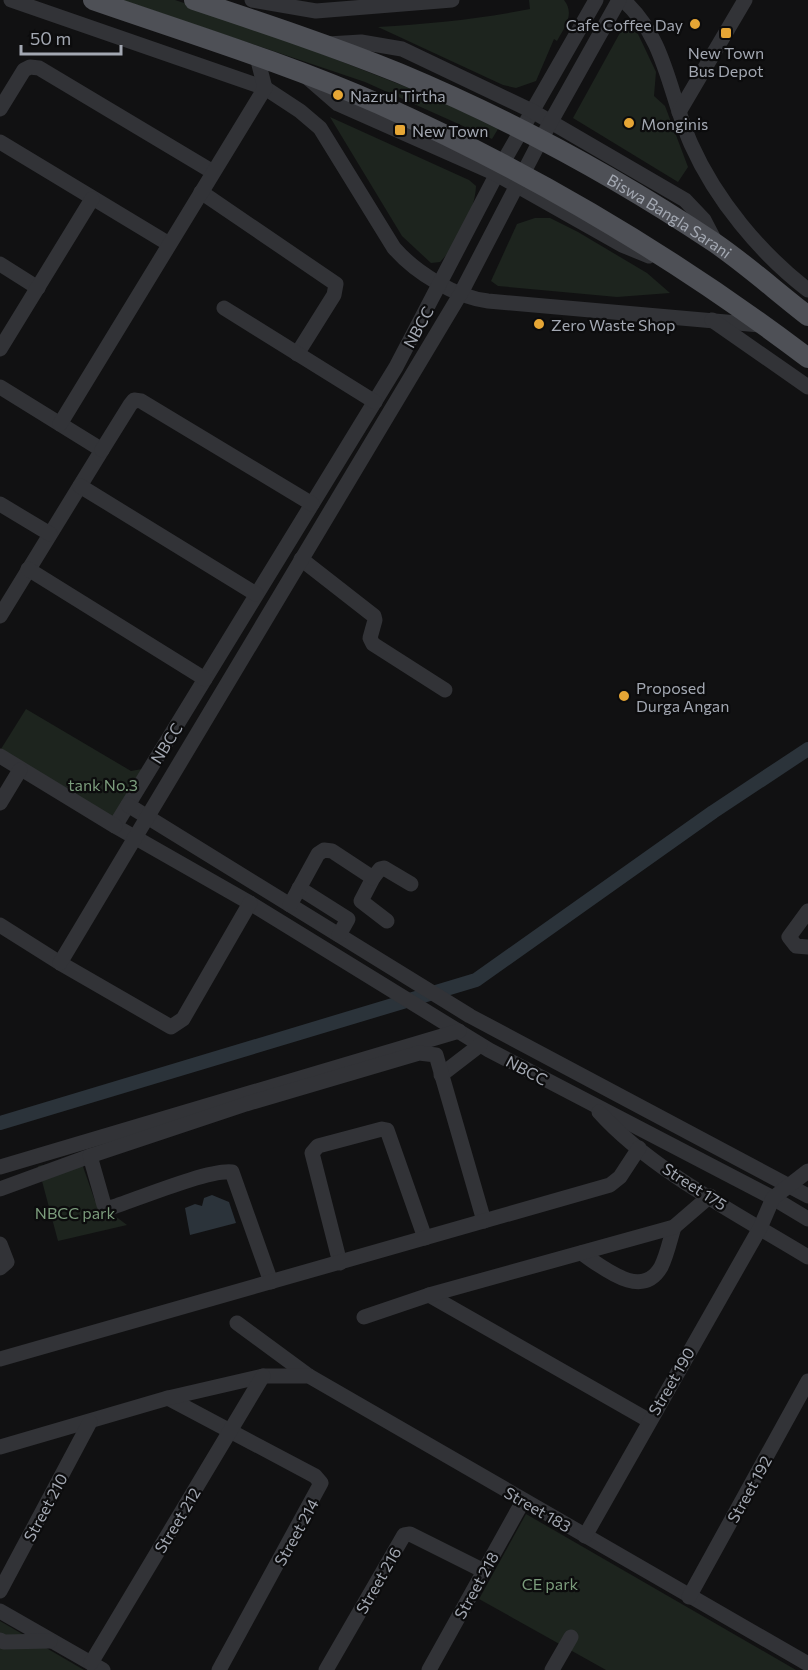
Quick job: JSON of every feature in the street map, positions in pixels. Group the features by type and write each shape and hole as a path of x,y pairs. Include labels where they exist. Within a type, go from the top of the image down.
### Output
{"main road":[{"path":"93,0 257,57 378,104 691,274 808,358"},
{"name":"Biswa Bangla Sarani","path":"194,0 325,44 459,100 521,130 655,205 717,244 808,316"}],"street":[{"path":"11,0 265,88 300,111 320,128 394,248 406,261 462,293 488,301 710,319 766,327"},
{"path":"252,0 316,11 452,0"},
{"name":"NBCC","path":"596,0 499,169 442,283 375,402 115,826 250,903 398,992 480,1045 773,1198 808,1219"},
{"path":"60,963 462,293 540,141 621,0 638,15 656,45 670,77 679,112 701,162 730,208 771,257 808,290"},
{"path":"679,112 745,0"},
{"path":"325,44 361,42 402,49 532,111 685,200 704,220 717,244"},
{"path":"60,424 265,88 257,57"},
{"path":"0,109 24,70 30,67 39,68 213,172"},
{"path":"0,142 169,244"},
{"path":"201,192 336,284 334,295 297,354"},
{"path":"0,349 92,198"},
{"path":"0,264 38,288"},
{"path":"224,308 375,402"},
{"path":"710,319 808,387"},
{"path":"0,387 102,450"},
{"path":"0,616 134,400 141,401 312,504"},
{"path":"80,486 256,594"},
{"path":"0,504 50,534"},
{"path":"301,559 374,616 375,624 370,638 373,644 445,690"},
{"path":"28,569 205,679"},
{"path":"0,756 115,826"},
{"path":"0,803 20,770"},
{"path":"128,805 470,1016 808,1196"},
{"path":"290,905 318,854 324,850 332,851 373,878"},
{"path":"387,921 361,902 373,878 380,869 384,868 411,884"},
{"path":"299,888 348,919 339,935"},
{"path":"0,925 60,963 171,1027 183,1019 250,903"},
{"path":"808,911 789,937 796,946 808,947"},
{"path":"425,1010 438,997"},
{"path":"0,1167 455,1029"},
{"path":"441,1075 480,1045"},
{"path":"0,1189 246,1104 419,1053 432,1052 435,1055 484,1221"},
{"name":"Street 175","path":"592,1104 620,1135 710,1196 808,1257"},
{"path":"340,1263 312,1153 318,1146 382,1129 387,1130 425,1238"},
{"path":"0,1359 610,1185 620,1177 639,1148"},
{"path":"90,1156 104,1205 110,1208 176,1185 221,1172 232,1172 271,1282"},
{"path":"773,1198 808,1171"},
{"path":"364,1317 429,1295 674,1227 710,1196"},
{"name":"Street 190","path":"585,1536 648,1420 760,1228 773,1198"},
{"path":"581,1253 623,1279 639,1283 652,1278 661,1266 674,1227"},
{"path":"0,1244 7,1262 0,1268"},
{"path":"429,1295 648,1420"},
{"name":"Street 183","path":"237,1323 309,1376 689,1597 806,1657"},
{"path":"0,1447 168,1398 262,1376 309,1376"},
{"name":"Street 212","path":"97,1666 262,1376"},
{"name":"Street 192","path":"689,1597 808,1381"},
{"name":"Street 214","path":"168,1398 315,1476 321,1483 219,1670"},
{"name":"Street 210","path":"0,1592 90,1422"},
{"name":"Street 218","path":"429,1670 524,1501"},
{"name":"Street 216","path":"326,1670 404,1535 410,1534 484,1570"},
{"path":"0,1611 97,1666"},
{"path":"552,1670 571,1638"},
{"path":"2,1641 51,1641"}],"green space":[{"path":"122,0 175,0 238,21 437,99 498,129 492,139 365,82"},
{"path":"529,0 564,0 569,15 566,26 557,41 554,39 536,81 516,88 503,85 378,27 454,21 511,13 530,9"},
{"path":"625,27 638,34 656,72 654,96 665,106 688,167 678,182 573,118"},
{"path":"330,117 469,180 476,186 475,196 464,227 440,262 431,263 402,236"},
{"path":"535,218 550,218 578,232 647,273 670,293 617,297 498,286 491,281 517,224"},
{"name":"tank No.3","path":"26,709 131,771 142,769 117,823 1,749"},
{"name":"NBCC park","path":"80,1158 95,1201 127,1225 58,1241 38,1166"},
{"name":"CE park","path":"526,1514 796,1670 606,1670 479,1599"},
{"path":"0,1621 84,1670 0,1670"}],"shaded area":[{"path":"212,1195 229,1202 236,1223 190,1235 185,1208 195,1204 202,1206 204,1198"}],"waterway":[{"path":"0,1123 476,980 713,812 808,749"}],"place":[{"name":"Cafe Coffee Day","path":"695,24"},
{"name":"New Town Bus Depot","path":"726,33"},
{"name":"Nazrul Tirtha","path":"338,95"},
{"name":"Monginis","path":"629,123"},
{"name":"New Town","path":"400,130"},
{"name":"Zero Waste Shop","path":"539,324"},
{"name":"Proposed Durga Angan","path":"624,696"}]}
